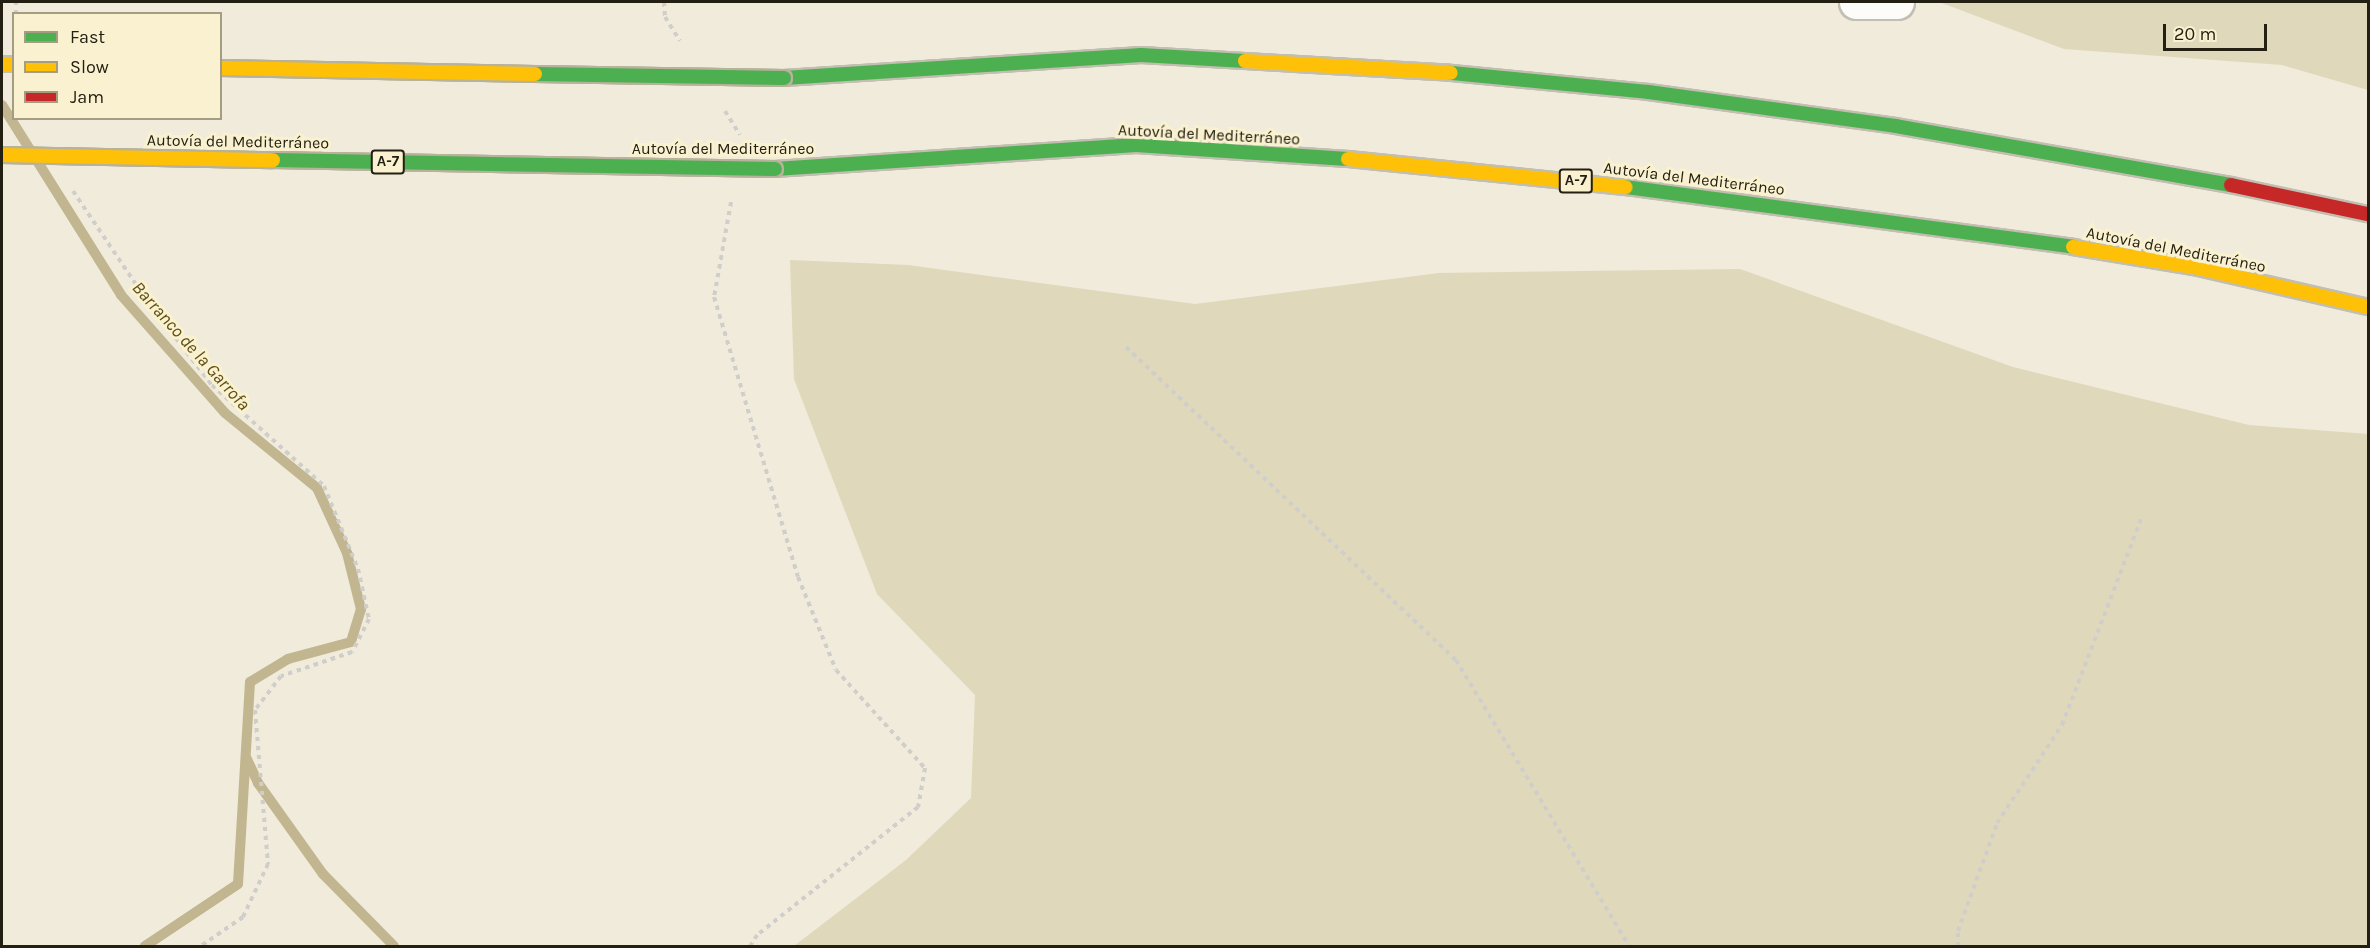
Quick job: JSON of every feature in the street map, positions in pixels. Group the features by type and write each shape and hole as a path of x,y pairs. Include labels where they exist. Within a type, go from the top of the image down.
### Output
{"highway":[{"path":"222,68 784,78 1141,55 1418,70 1648,92 1896,126 2153,168 2368,214"},
{"name":"Autovía del Mediterráneo","path":"2,155 776,169 1136,145 1395,162 1665,191 1972,231 2198,268 2368,307"}],"street":[{"path":"1856,2 1897,2"}],"path":[{"path":"664,2 665,17 684,47"},
{"path":"721,105 740,134 738,144"},
{"path":"72,189 148,302 212,385 324,486 358,569 369,619 352,651 281,676 255,710 268,864 243,917 201,946"},
{"path":"732,195 714,297 798,577 836,670 925,768 918,807 757,936 750,946"},
{"path":"1126,347 1456,660 1629,946"},
{"path":"1958,946 1958,931 1997,823 2062,725 2142,517"}],"shaded area":[{"path":"1939,2 2368,2 2368,90 2282,65 2064,49"},
{"path":"790,260 908,265 1195,304 1439,273 1740,269 2013,367 2249,425 2368,434 2368,946 794,946 906,860 971,798 975,695 877,594 794,379"}],"waterway":[{"name":"Barranco de la Garrofa","path":"2,105 121,295 225,413 317,488 347,553 361,609 351,642 288,659 250,682 238,884 145,946"},
{"path":"246,757 258,783 323,874 394,946"}],"traffic: fast":[{"path":"784,78 1141,55 1245,61"},
{"path":"1451,73 1648,92 1896,126 2231,185"},
{"path":"535,74 784,78"},
{"path":"775,169 1136,145 1348,159"},
{"path":"273,160 775,169"},
{"path":"1626,187 2073,247"}],"traffic: slow":[{"path":"1245,61 1451,73"},
{"path":"2,64 12,64"},
{"path":"222,68 535,74"},
{"path":"2,155 273,160"},
{"path":"1348,159 1626,187"},
{"path":"2073,247 2198,268 2368,307"}],"traffic: jam":[{"path":"2231,185 2368,214"}]}
